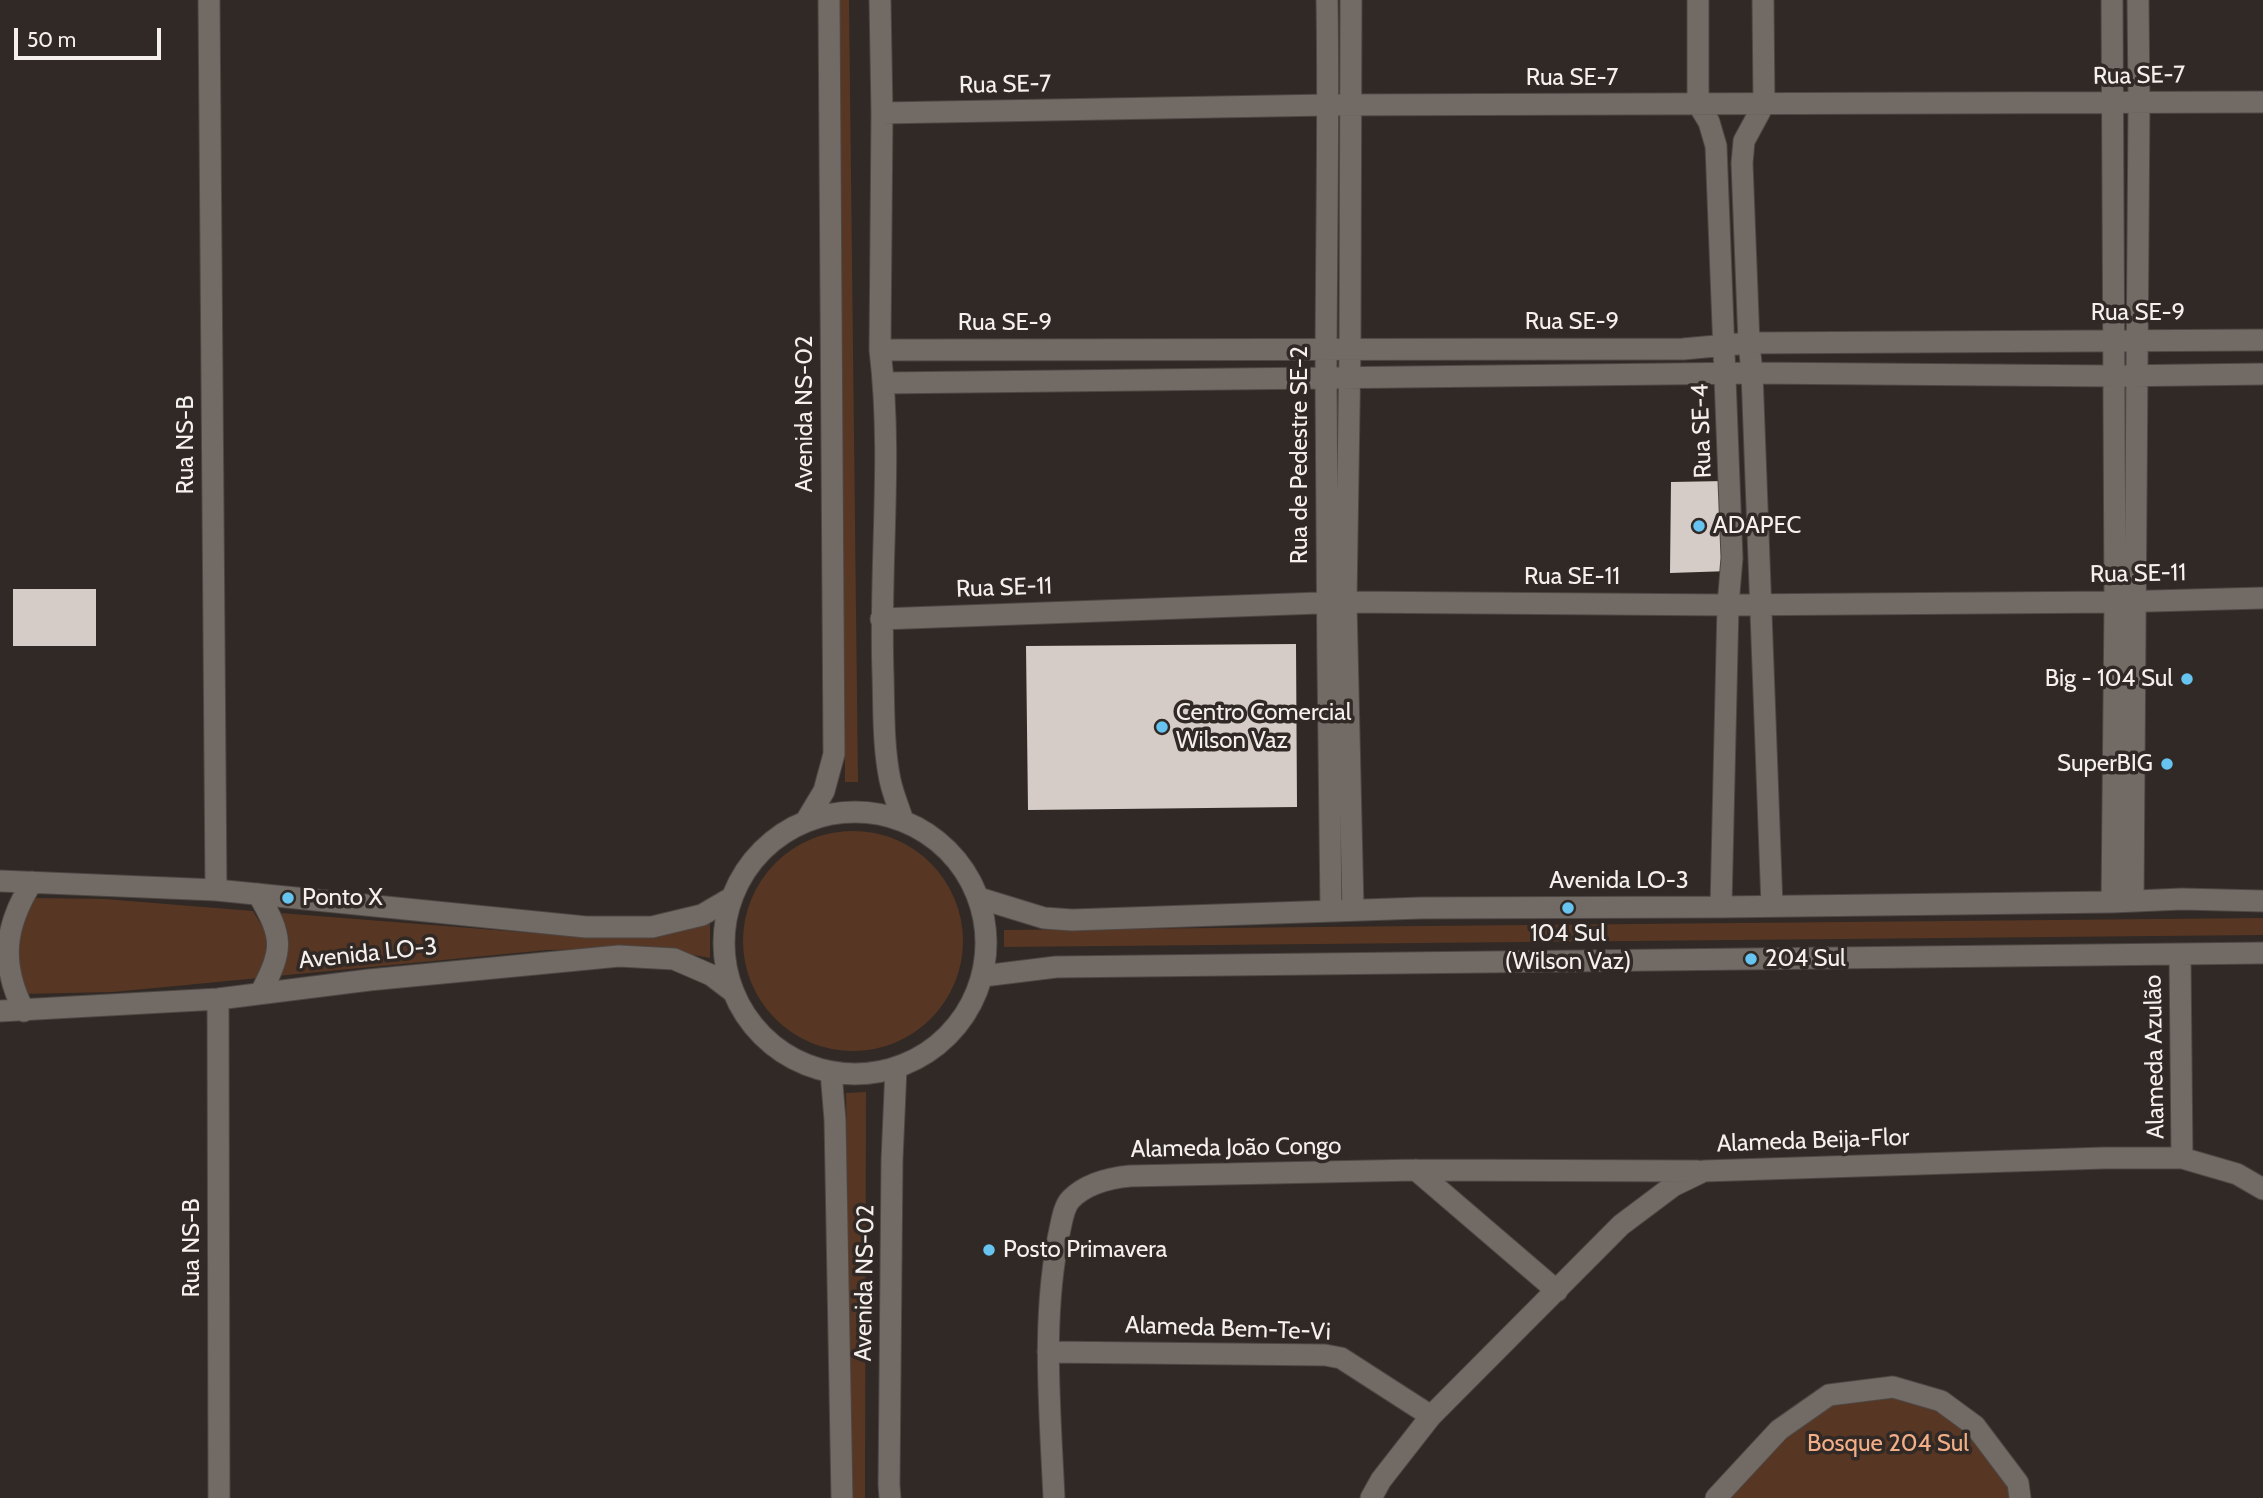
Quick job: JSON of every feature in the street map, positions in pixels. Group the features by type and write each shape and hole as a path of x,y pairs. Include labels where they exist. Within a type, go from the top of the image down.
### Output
{"street":[{"name":"Rua NS-B","path":"209,0 216,890"},
{"name":"Avenida NS-02","path":"806,821 824,791 834,754 829,0"},
{"path":"880,0 880,350 884,383 881,619 885,750 891,783 903,821"},
{"name":"Rua de Pedestre SE-2","path":"1326,0 1326,379 1336,602 1342,910"},
{"name":"Rua de Pedestre SE-2","path":"1336,602 1350,348 1351,0"},
{"name":"Rua SE-4","path":"1698,0 1698,104 1709,122 1716,146 1726,345 1732,558 1728,605 1721,907"},
{"path":"1763,0 1764,104 1744,141 1742,163 1772,906"},
{"path":"2112,0 2115,376 2126,601 2133,901"},
{"path":"2112,902 2137,375 2138,0"},
{"name":"Rua SE-7","path":"882,113 1328,105 2263,102"},
{"name":"Rua SE-9","path":"880,350 1683,349 1749,343 2263,340"},
{"path":"884,383 1752,373 2115,376 2263,374"},
{"name":"Rua SE-11","path":"881,619 1336,602 1728,605 2263,598"},
{"path":"855,812 903,821 935,839 961,865 979,898 987,937 983,976 965,1016 935,1048 896,1068 864,1074 831,1072 790,1057 755,1029 732,991 724,960 724,928 732,898 749,866 774,840 806,821 855,812"},
{"name":"Avenida LO-3","path":"0,881 216,890 586,927 652,927 702,915 732,898"},
{"path":"24,1011 12,997 7,985 3,968 3,934 32,882"},
{"path":"258,894 279,940 273,967 261,992"},
{"name":"Avenida LO-3","path":"979,898 1044,918 1072,920 1342,910 2182,899 2263,901"},
{"path":"983,976 1056,967 2263,953"},
{"name":"Alameda Azulão","path":"2180,954 2182,1158"},
{"name":"Avenida LO-3","path":"0,1011 218,999 261,992 619,956 674,959 711,975 732,991"},
{"name":"Rua NS-B","path":"218,999 219,1498"},
{"name":"Avenida NS-02","path":"890,1498 891,1214 896,1068"},
{"name":"Avenida NS-02","path":"831,1072 835,1120 842,1498"},
{"name":"Alameda Beija-Flor","path":"1371,1498 1381,1480 1431,1416 1621,1225 1673,1186 1704,1171 2090,1158 2182,1158 2237,1174 2263,1189"},
{"path":"1416,1170 1557,1291"},
{"name":"Alameda João Congo","path":"1054,1498 1048,1352 1053,1258 1069,1201 1087,1188 1112,1178 1130,1176 1416,1170 1704,1171"},
{"name":"Alameda Bem-Te-Vi","path":"1048,1352 1325,1355 1341,1358 1431,1416"},
{"path":"1716,1498 1779,1430 1829,1395 1893,1387 1941,1401 1975,1426 2018,1483 2020,1498"}],"green space":[{"path":"837,0 849,0 858,782 845,782"},
{"path":"842,831 864,831 895,839 914,849 931,863 945,880 955,899 963,941 955,983 945,1002 931,1019 914,1033 895,1043 864,1051 842,1051 801,1038 783,1026 768,1011 751,983 743,952 743,930 756,889 768,871 783,856 811,839"},
{"path":"35,898 105,899 253,911 266,937 268,951 259,978 113,992 22,994 13,961 22,919"},
{"path":"280,913 546,934 653,935 710,923 710,958 655,948 547,950 277,976 286,959 289,945 287,930"},
{"path":"2263,918 2263,935 1004,947 1004,930"},
{"path":"866,1092 865,1498 852,1498 846,1093"},
{"name":"Bosque 204 Sul","path":"1893,1387 1941,1401 2020,1498 1716,1498 1829,1395"}],"building":[{"name":"ADAPEC","path":"1725,481 1730,571 1670,573 1671,482"},
{"path":"13,589 96,589 96,646 13,646"},
{"name":"Centro Comercial Wilson Vaz","path":"1296,644 1297,807 1028,810 1026,646"}],"place":[{"name":"ADAPEC","path":"1699,526"},
{"name":"Big - 104 Sul","path":"2187,679"},
{"name":"Centro Comercial Wilson Vaz","path":"1162,727"},
{"name":"SuperBIG","path":"2167,764"},
{"name":"Ponto X","path":"288,898"},
{"name":"104 Sul (Wilson Vaz)","path":"1568,908"},
{"name":"204 Sul","path":"1751,959"},
{"name":"Posto Primavera","path":"989,1250"}]}
